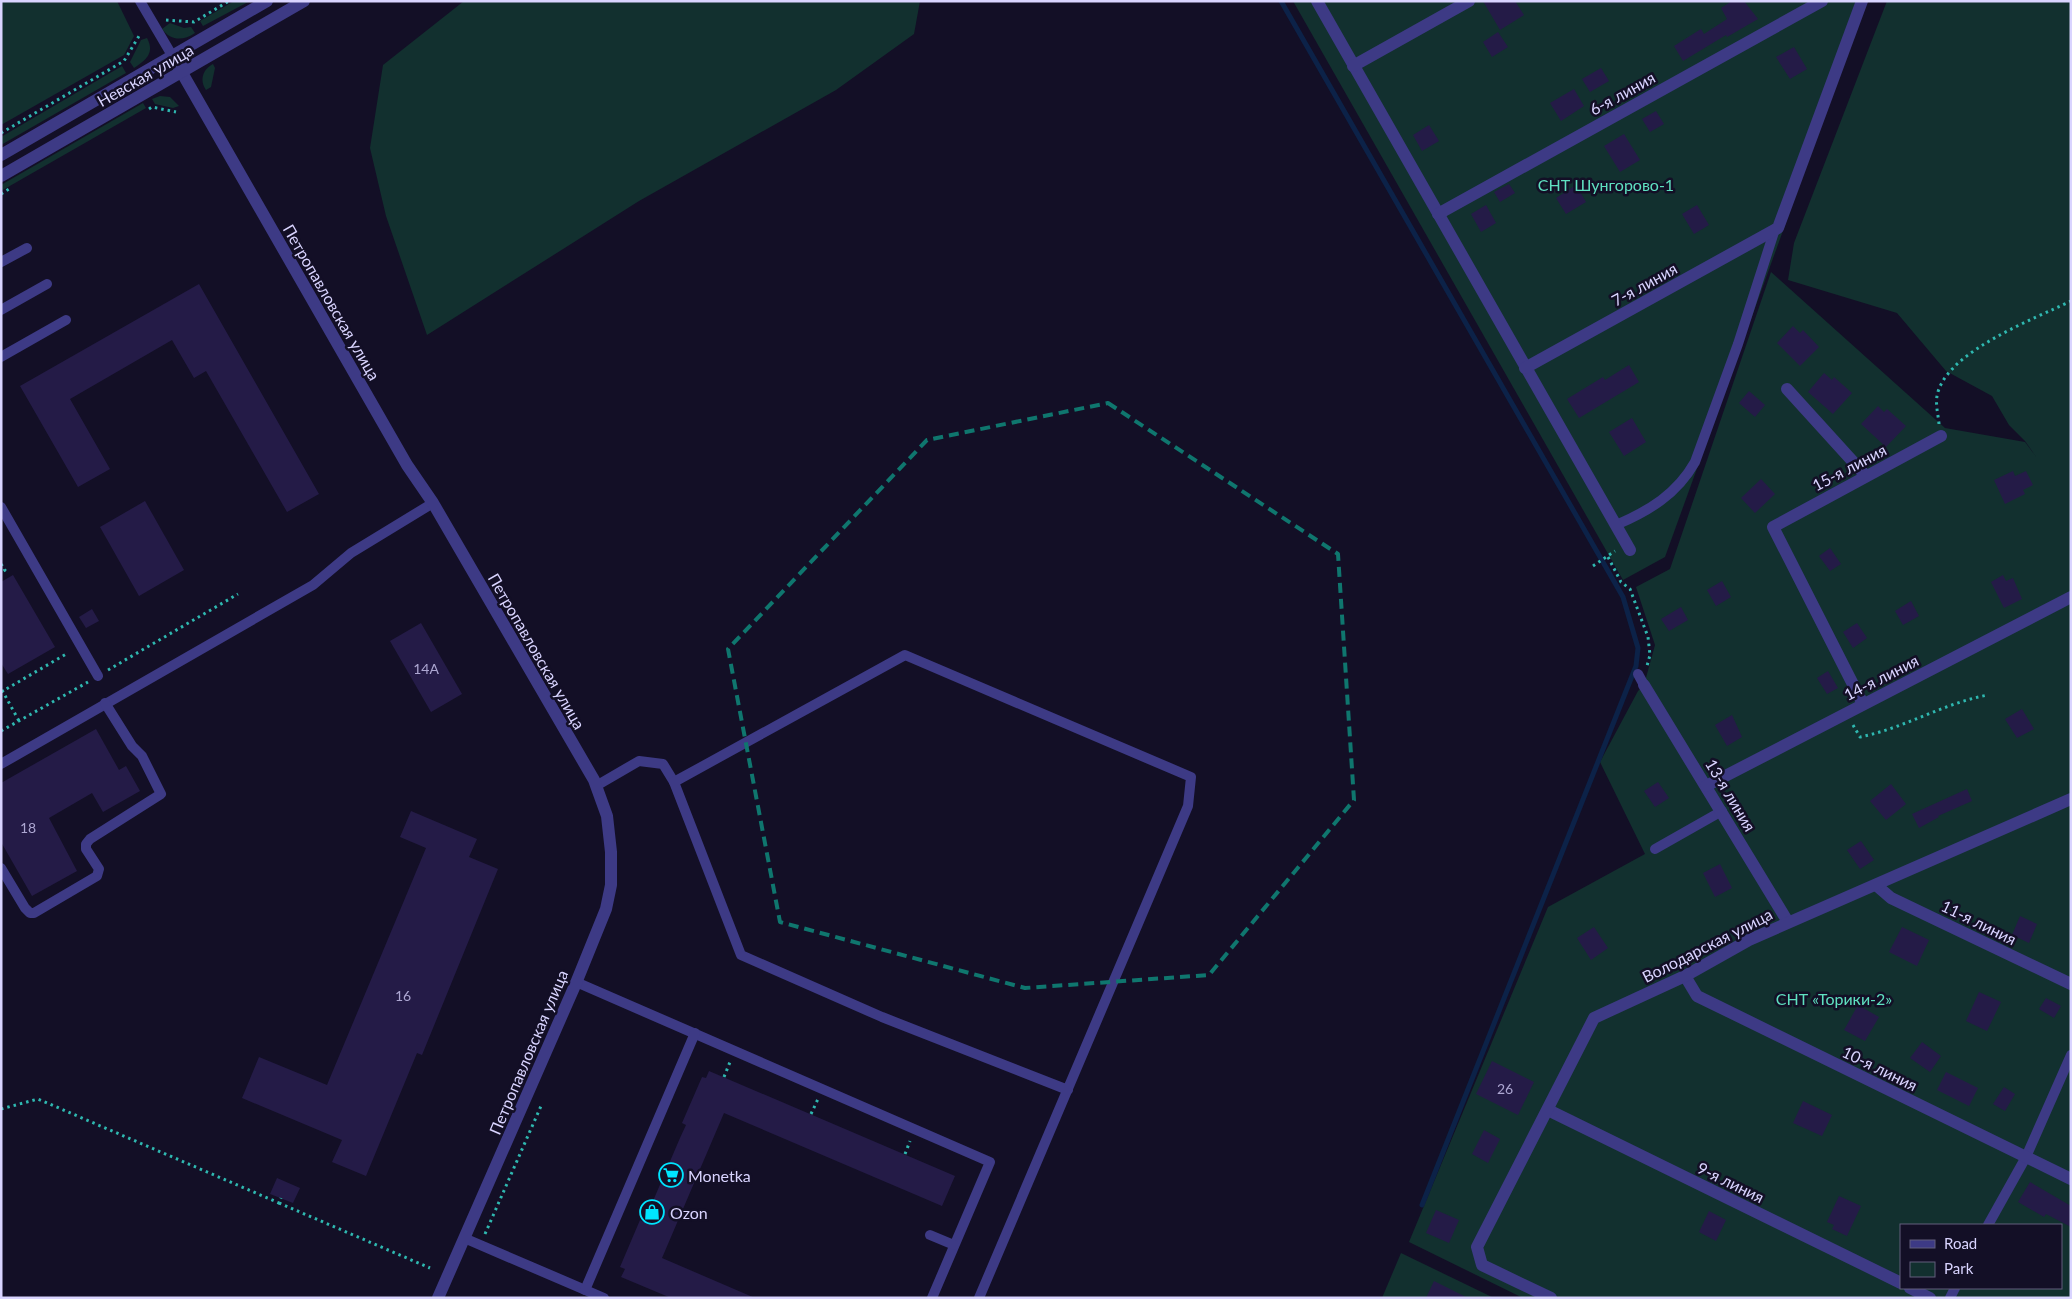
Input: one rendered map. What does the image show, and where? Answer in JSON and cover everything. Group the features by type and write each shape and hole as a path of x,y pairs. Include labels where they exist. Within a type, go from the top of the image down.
{"street":[{"name":"Невская улица","path":"1,155 267,1"},
{"name":"Невская улица","path":"1,176 304,1"},
{"path":"1317,1 1630,550"},
{"path":"1353,66 1469,1"},
{"name":"6-я линия","path":"1438,214 1822,1"},
{"path":"1776,229 1862,1"},
{"name":"Петропавловская улица","path":"173,57 407,466 433,503 596,786 607,816 611,852 611,885 606,908 576,982 438,1298"},
{"name":"7-я линия","path":"1525,368 1776,229"},
{"path":"1787,389 1866,476"},
{"name":"15-я линия","path":"1863,704 1773,527 1941,436"},
{"name":"14-я линия","path":"1706,786 2071,597"},
{"name":"13-я линия","path":"1642,680 1788,922"},
{"name":"Володарская улица","path":"1551,1298 1482,1265 1476,1247 1594,1018 1685,976 1749,940 1788,922 2070,800"},
{"name":"11-я линия","path":"1876,885 1891,898 2071,984"},
{"name":"10-я линия","path":"1685,976 1696,996 2071,1178"},
{"name":"9-я линия","path":"1548,1110 1900,1283"},
{"path":"1912,1289 1930,1298"}],"lane":[{"path":"140,1 173,57"},
{"path":"1616,525 1638,516 1686,479 1695,462 1738,344 1776,229"},
{"path":"1,262 27,248"},
{"path":"1,310 47,284"},
{"path":"1,357 66,320"},
{"path":"1,764 313,585 351,553 433,503"},
{"path":"1,507 98,676"},
{"path":"674,782 905,655 1191,777 1188,806 979,1298"},
{"path":"1,868 27,911 30,913 38,911 97,876 99,869 86,849 86,844 90,839 161,794 142,756 132,746 106,703"},
{"path":"596,786 639,761 663,764 674,782 741,955 882,1017 1068,1090"},
{"path":"1655,849 1722,811"},
{"path":"576,982 990,1162 932,1298"},
{"path":"586,1290 694,1033"},
{"path":"1989,1224 2026,1157 2071,1055"},
{"path":"930,1235 954,1245"},
{"path":"464,1238 604,1298"}],"path":[{"path":"166,20 194,22 229,1"},
{"path":"1,133 124,61 139,36"},
{"path":"144,112 152,107 176,112"},
{"path":"1,194 10,189"},
{"path":"1941,436 1936,404 1939,389 1963,358 1989,341 2071,301"},
{"path":"1593,566 1608,557 1621,582 1630,589 1648,637 1650,655 1642,680"},
{"path":"1,564 5,570 1,573"},
{"path":"1,731 238,594"},
{"path":"19,720 2,691 68,653"},
{"path":"1846,713 1860,737 1882,732 1967,699 1988,695"},
{"path":"724,1077 730,1062"},
{"path":"1,1109 38,1099 430,1268"},
{"path":"811,1114 818,1099"},
{"path":"484,1237 541,1106"},
{"path":"905,1154 912,1138"},
{"path":"279,1203 281,1198"}],"highlighted area":[{"path":"1108,403 1338,554 1354,800 1209,975 1025,988 780,922 728,649 927,440"}],"green space":[{"path":"1,1 117,1 134,36 124,55 1,125"},
{"path":"234,1 250,1 203,26 200,21"},
{"path":"464,1 920,1 914,34 836,90 639,201 427,335 386,216 370,148 383,65"},
{"name":"СНТ Шунгорово-1","path":"1293,1 1866,1 1665,557 1623,580"},
{"name":"СНТ «Торики-2»","path":"1887,1 2071,1 2071,1298 1523,1298 1409,1242 1548,907 1645,854 1600,762 1638,691 1644,685 1655,645 1636,587 1670,569 1771,272 1945,428 2025,442 2037,458 2025,441 2009,425 1992,396 1946,371 1897,313 1788,280 1794,243"},
{"path":"170,23 184,28 191,27 195,33 182,38 173,38 162,29"},
{"path":"147,38 150,52 134,68 130,62 141,40"},
{"path":"213,64 215,68 211,87 206,90 203,75"},
{"path":"122,66 126,73 1,145 1,137"},
{"path":"160,96 170,97 179,106 173,108 155,104 152,99"},
{"path":"143,103 146,108 1,191 1,185"},
{"path":"1401,1253 1494,1298 1382,1298"}],"building":[{"path":"1483,1 1515,1 1524,15 1500,30"},
{"path":"1732,1 1744,1 1758,19 1727,37 1726,35 1683,61 1674,46 1701,29 1704,34 1727,19 1721,8"},
{"path":"1498,32 1508,47 1492,57 1483,42"},
{"path":"1794,47 1807,69 1790,79 1776,57"},
{"path":"1601,68 1609,81 1590,92 1582,79"},
{"path":"1574,89 1584,106 1561,121 1550,103"},
{"path":"1656,111 1664,124 1650,132 1642,119"},
{"path":"1429,125 1439,141 1422,151 1413,135"},
{"path":"1624,134 1640,160 1620,172 1604,146"},
{"path":"1509,184 1515,193 1500,202 1494,192"},
{"path":"1576,185 1586,202 1566,214 1556,198"},
{"path":"1486,205 1496,223 1481,232 1471,214"},
{"path":"1697,205 1709,225 1694,234 1682,214"},
{"path":"199,284 319,494 287,512 206,371 194,378 172,340 70,399 110,469 78,487 20,386"},
{"path":"1793,326 1800,333 1803,330 1819,347 1800,366 1777,343"},
{"path":"1629,365 1639,382 1579,418 1567,399 1603,377 1605,380"},
{"path":"1824,373 1832,380 1834,377 1852,393 1833,414 1808,392"},
{"path":"1749,391 1765,405 1755,417 1739,403"},
{"path":"1878,406 1884,412 1887,409 1906,426 1886,447 1861,424"},
{"path":"1632,418 1646,442 1624,456 1609,432"},
{"path":"2013,471 2015,476 2026,471 2033,485 2023,490 2025,494 2005,504 1994,480"},
{"path":"1761,479 1775,494 1755,513 1741,498"},
{"path":"145,501 184,570 139,596 100,527"},
{"path":"1830,548 1841,564 1830,571 1819,556"},
{"path":"13,575 55,647 8,674 1,663 1,582"},
{"path":"2003,575 2006,581 2013,578 2022,599 2004,608 1991,582"},
{"path":"1722,581 1731,597 1716,606 1707,590"},
{"path":"1911,601 1919,616 1903,625 1895,611"},
{"path":"1681,607 1688,620 1669,631 1661,619"},
{"path":"92,609 99,621 86,628 79,617"},
{"path":"421,623 462,694 431,712 390,641"},
{"path":"1857,623 1867,638 1853,648 1843,632"},
{"path":"1828,671 1838,688 1827,694 1817,678"},
{"path":"2022,709 2034,729 2017,738 2005,719"},
{"path":"1732,715 1742,737 1727,746 1715,725"},
{"path":"96,729 119,770 126,766 140,791 103,812 92,793 49,818 77,871 32,896 1,842 1,783"},
{"path":"1658,782 1669,798 1655,807 1644,791"},
{"path":"1891,784 1906,804 1886,820 1870,801"},
{"path":"1967,789 1972,801 1938,816 1919,828 1912,814"},
{"path":"411,811 477,839 469,857 498,869 422,1055 417,1053 366,1176 332,1162 342,1140 242,1098 259,1057 327,1085 426,848 400,837"},
{"path":"1861,841 1874,860 1860,869 1847,850"},
{"path":"1720,864 1732,888 1715,897 1703,873"},
{"path":"2020,916 2037,924 2029,943 2012,935"},
{"path":"1594,927 1608,948 1591,960 1577,938"},
{"path":"1902,927 1929,940 1917,966 1889,952"},
{"path":"1979,992 2001,1002 1987,1031 1966,1021"},
{"path":"2046,998 2061,1006 2054,1018 2039,1009"},
{"path":"1858,1005 1879,1017 1865,1041 1844,1030"},
{"path":"1922,1042 1941,1056 1930,1072 1910,1058"},
{"path":"1492,1061 1534,1082 1518,1115 1476,1094"},
{"path":"709,1071 955,1176 942,1206 724,1113 662,1258 755,1298 671,1298 621,1277 625,1269 620,1267 640,1220 644,1222 686,1125 682,1123 702,1077 706,1078"},
{"path":"1946,1072 1978,1088 1969,1106 1937,1090"},
{"path":"2004,1087 2015,1094 2005,1111 1993,1104"},
{"path":"1803,1101 1832,1115 1822,1136 1793,1123"},
{"path":"1484,1130 1500,1139 1488,1163 1472,1154"},
{"path":"277,1178 300,1188 293,1203 270,1194"},
{"path":"2030,1182 2071,1206 2071,1227 2046,1214 2044,1217 2018,1202"},
{"path":"1839,1196 1861,1206 1847,1236 1832,1229 1834,1225 1827,1222"},
{"path":"1436,1210 1459,1220 1449,1243 1426,1233"},
{"path":"1709,1211 1726,1220 1716,1241 1699,1232"},
{"path":"1434,1281 1468,1298 1426,1298"}],"waterway":[{"path":"1281,1 1623,597 1638,648 1636,666 1422,1205"}],"place":[{"name":"Monetka","path":"671,1175"},
{"name":"Ozon","path":"652,1212"}]}
